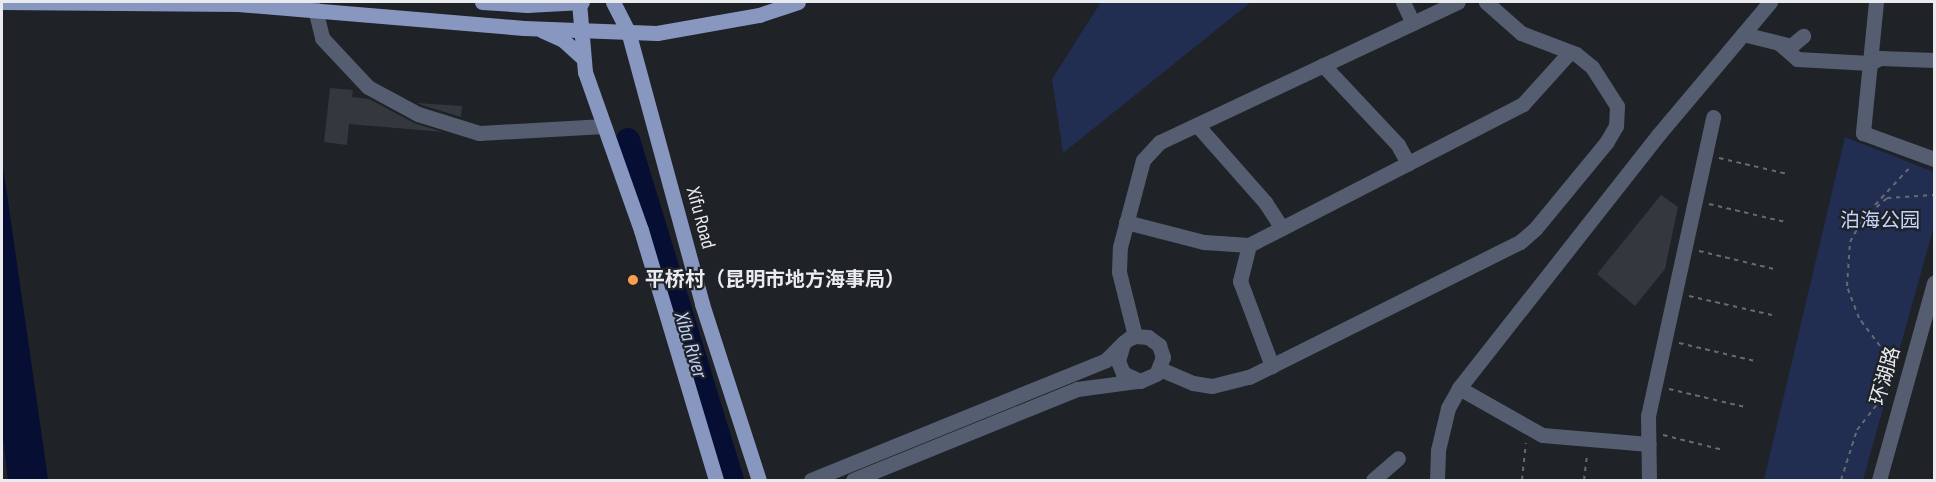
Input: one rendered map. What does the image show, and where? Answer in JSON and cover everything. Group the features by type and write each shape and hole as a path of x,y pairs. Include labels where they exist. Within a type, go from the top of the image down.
{"main road":[{"path":"2,2 185,3 315,9 538,28 628,32 702,27 798,2"},
{"path":"482,2 527,5 580,2 583,58 604,126 641,230 716,480"},
{"name":"Xifu Road","path":"613,2 628,32 702,304 759,480"},
{"path":"538,28 563,40 583,58"}],"street":[{"path":"1403,2 1413,23"},
{"path":"1140,381 1127,377 1119,368 1118,355 1129,340 1119,272 1126,222 1143,159 1160,142 1458,2"},
{"path":"1160,369 1193,383 1212,386 1232,384 1520,242 1535,229 1616,126 1617,106 1609,88 1592,67 1570,52 1521,33 1486,2"},
{"path":"1437,480 1438,450 1448,408 1459,388 1770,2"},
{"path":"1876,2 1863,133 1927,157"},
{"path":"315,9 322,38 368,87 418,114 479,133 604,126"},
{"path":"1743,34 1791,46 1803,36"},
{"path":"1780,44 1797,59 1870,63 1880,58 1935,60"},
{"path":"1126,222 1204,242 1249,245 1523,104 1570,52"},
{"path":"1323,65 1398,145 1408,163"},
{"path":"1649,480 1649,437 1654,385 1713,117"},
{"path":"1197,125 1265,202 1282,228"},
{"path":"1249,245 1240,281 1272,366"},
{"name":"环湖路","path":"1879,480 1935,284"},
{"path":"811,480 1106,360 1129,340 1148,337 1159,345 1163,357 1160,369 1152,378 1077,389 853,480"},
{"path":"1459,388 1542,435 1588,439 1649,437"},
{"path":"1372,480 1398,458"}],"path":[{"path":"1704,155 1786,174"},
{"path":"1841,480 1857,430 1877,404 1886,377 1886,361 1859,318 1846,272 1850,242 1874,206 1927,157"},
{"path":"1874,206 1887,198 1935,195"},
{"path":"1694,201 1786,222"},
{"path":"1684,248 1774,269"},
{"path":"1674,293 1772,315"},
{"path":"1664,340 1755,361"},
{"path":"1654,385 1745,407"},
{"path":"1522,480 1527,428"},
{"path":"1649,437 1723,450"},
{"path":"1584,480 1588,439"}],"green space":[{"path":"1101,2 1251,2 1063,153 1052,79"},
{"name":"泊海公园","path":"1845,137 1934,172 1934,226 1863,480 1764,480"}],"shaded area":[{"path":"2,160 48,480 8,480 2,430"}],"building":[{"path":"330,88 353,90 352,97 369,99 414,123 443,132 349,124 347,145 324,142"},
{"path":"417,103 462,106 461,117 422,105"},
{"path":"1661,195 1678,207 1665,269 1635,306 1597,274"}],"waterway":[{"name":"Xiba River","path":"628,140 732,480"}],"place":[{"name":"平桥村（昆明市地方海事局）","path":"633,280"}]}
